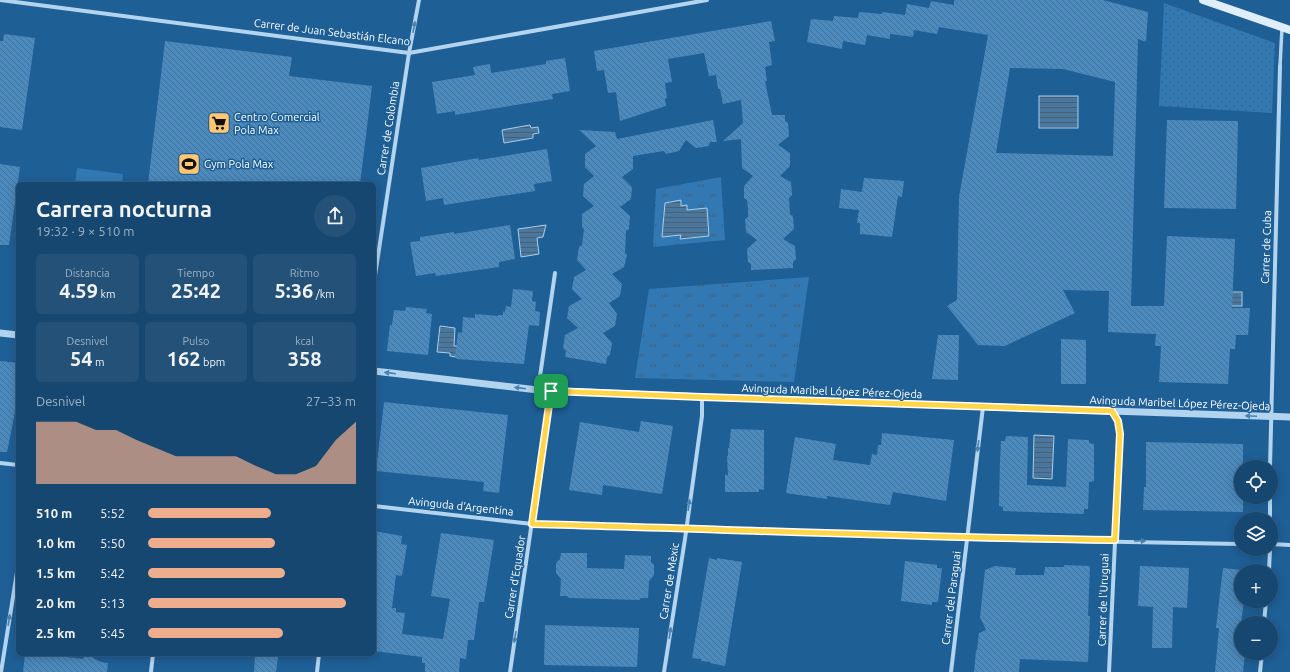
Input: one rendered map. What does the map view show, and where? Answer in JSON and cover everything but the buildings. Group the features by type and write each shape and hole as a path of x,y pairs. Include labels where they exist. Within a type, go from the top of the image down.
{"main road":[{"path":"1203,0 1286,29"}],"street":[{"name":"Carrer de Juan Sebastián Elcano","path":"0,0 409,53 707,0"},
{"name":"Carrer de Colòmbia","path":"376,269 418,0"},
{"name":"Carrer de Cuba","path":"1270,460 1280,66 1286,29"},
{"path":"538,390 555,273"},
{"path":"0,333 16,335"},
{"name":"Avinguda Maribel López Pérez-Ojeda","path":"376,371 551,391 1290,417"},
{"name":"Carrer d'Equador","path":"510,672 551,391"},
{"name":"Carrer de Mèxic","path":"664,672 702,416 702,397"},
{"name":"Carrer del Paraguai","path":"951,672 983,407"},
{"name":"Carrer de l'Uruguai","path":"1109,672 1120,434 1118,421 1112,411"},
{"path":"0,463 16,465"},
{"name":"Avinguda d'Argentina","path":"376,506 532,524 686,528 967,539 1115,540 1234,544"},
{"path":"1278,544 1290,545"},
{"path":"1,672 16,578"},
{"path":"151,672 153,656"},
{"path":"317,672 319,656"},
{"path":"1260,672 1261,660"}],"green space":[{"path":"1164,3 1275,43 1272,113 1159,106"},
{"path":"77,168 123,174 122,182 75,182"},
{"path":"721,177 725,240 653,247 656,189"},
{"path":"809,277 794,382 635,378 649,289"}],"shaded area":[{"path":"1039,96 1078,96 1078,128 1039,128"},
{"path":"530,125 531,128 538,127 539,133 533,134 533,138 504,143 502,130"},
{"path":"681,200 681,206 687,205 687,210 707,208 709,236 680,239 681,235 662,237 665,203"},
{"path":"546,225 543,237 537,238 539,254 521,257 518,229"},
{"path":"1204,292 1242,292 1242,306 1204,306"},
{"path":"440,326 455,328 454,346 457,346 456,357 450,356 450,353 437,352"},
{"path":"1034,435 1054,436 1052,479 1033,478"}],"place":[{"name":"Centro Comercial Pola Max","path":"219,123"},
{"name":"Gym Pola Max","path":"189,164"}],"route":[{"path":"551,391 1112,411 1118,421 1120,434 1115,540 967,539 686,528 532,524 551,391"}]}
